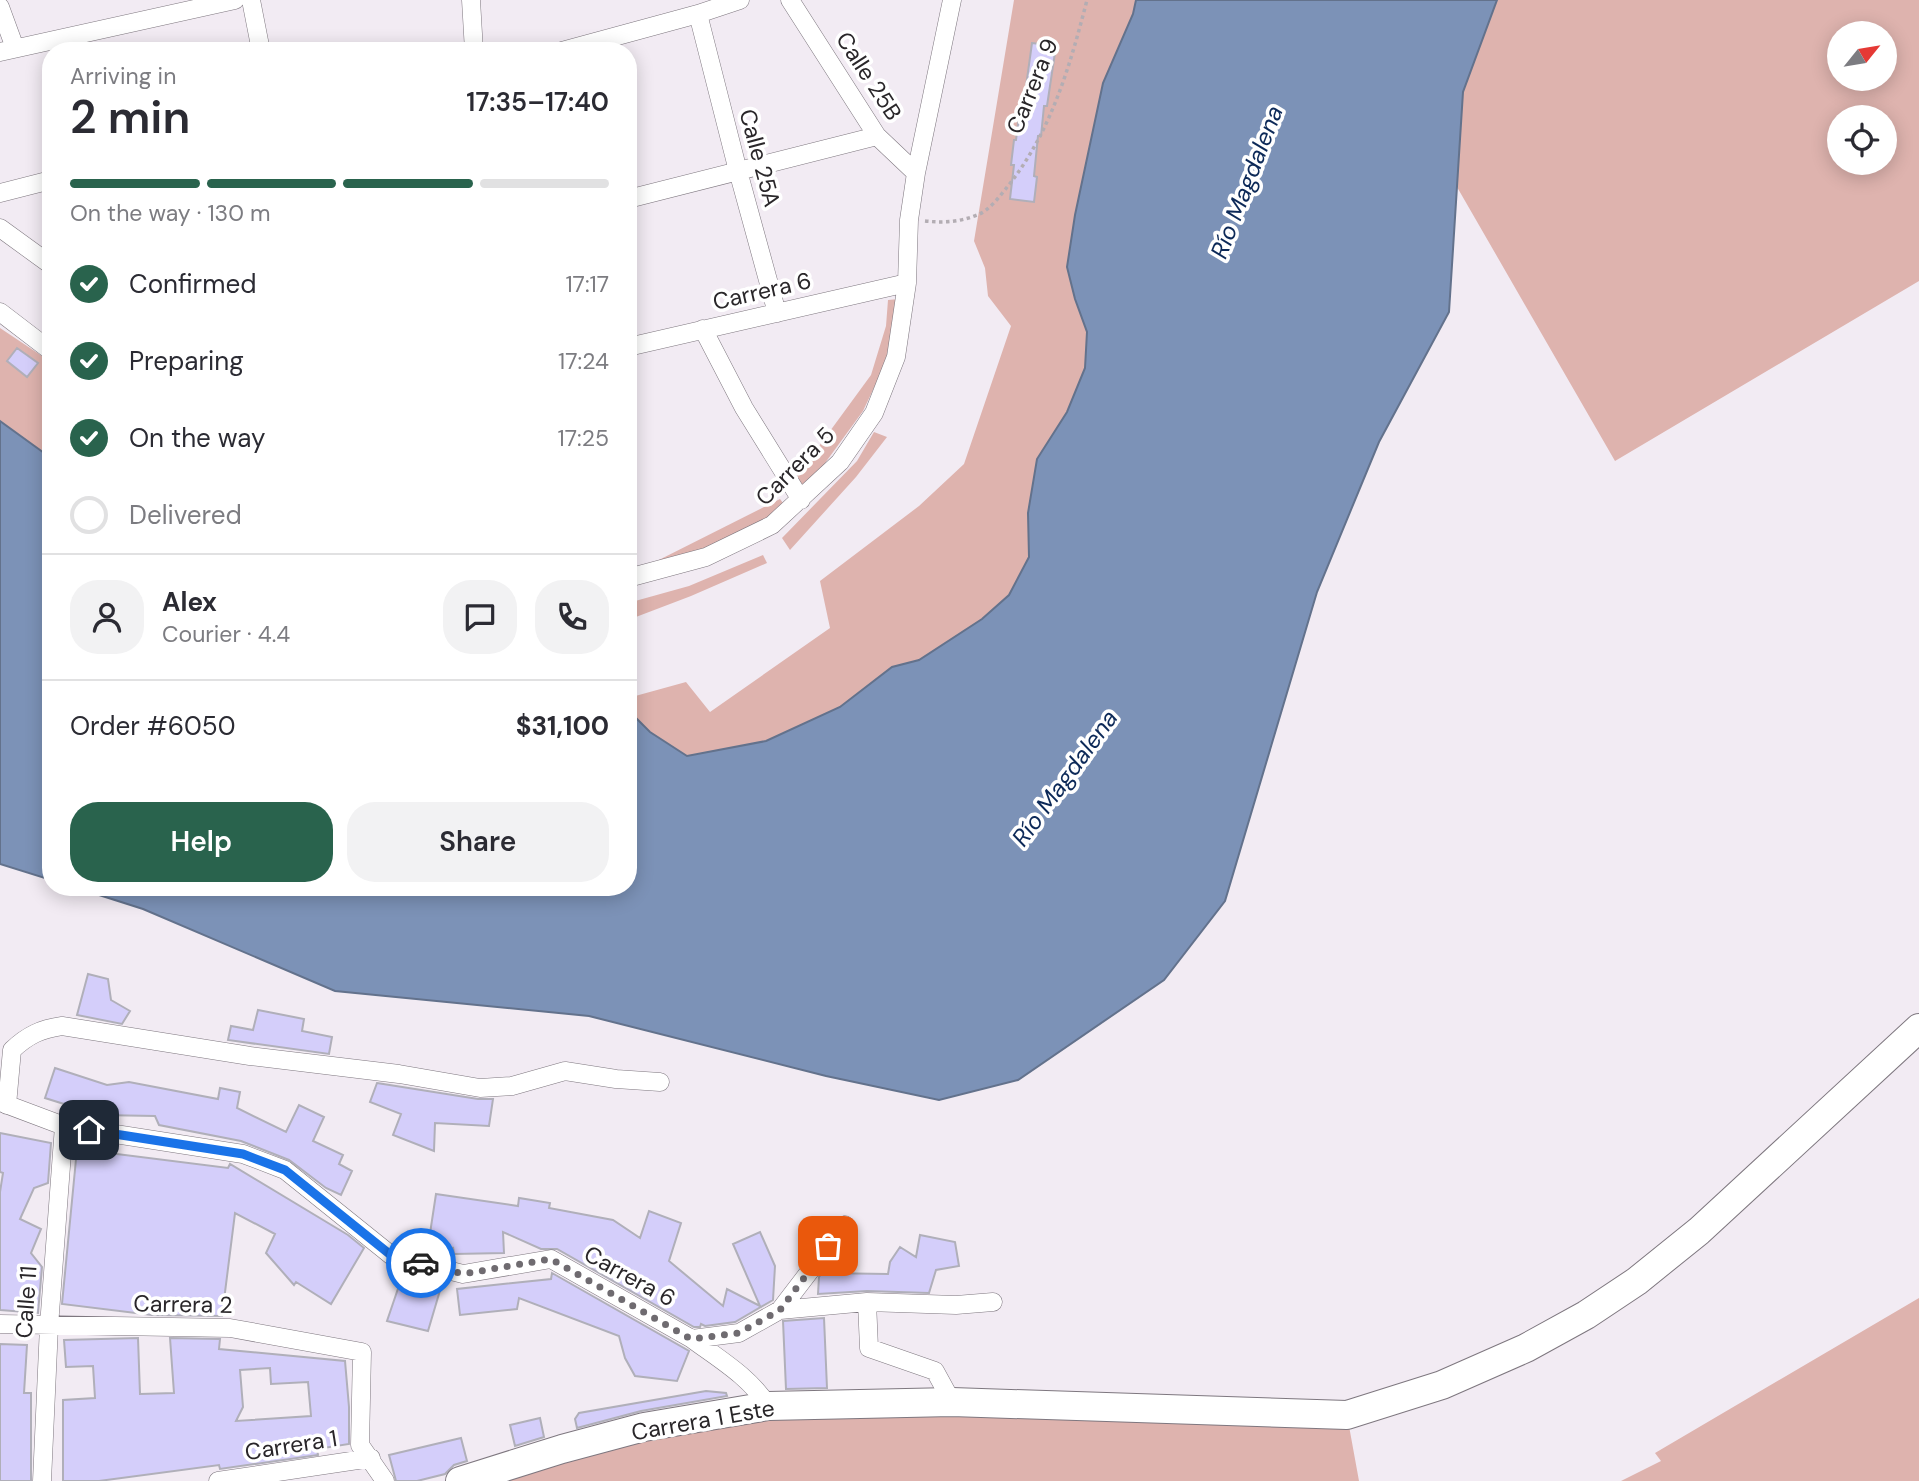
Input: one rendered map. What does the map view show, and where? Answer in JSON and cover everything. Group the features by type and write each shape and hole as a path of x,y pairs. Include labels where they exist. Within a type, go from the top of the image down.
{"main road":[{"name":"Carrera 1 Este","path":"460,1481 644,1427 768,1406 952,1402 1347,1415 1442,1385 1526,1348 1586,1315 1637,1281 1699,1231 1919,1028"}],"street":[{"path":"0,7 7,50 188,5 235,0"},
{"path":"251,0 259,42"},
{"path":"471,0 473,42"},
{"path":"596,42 698,15 740,0"},
{"name":"Calle 25B","path":"790,0 877,136 916,173"},
{"name":"Carrera 5","path":"637,576 706,557 772,525 840,463 874,414 896,357 916,173 952,0"},
{"name":"Calle 25A","path":"698,15 777,313"},
{"path":"637,197 877,136"},
{"path":"0,193 42,182"},
{"path":"0,228 42,258"},
{"name":"Carrera 6","path":"637,345 906,283"},
{"path":"0,312 42,342"},
{"path":"703,330 744,408 801,500"},
{"path":"4,1104 12,1050 26,1037 43,1029 62,1026 480,1088 512,1086 565,1071 660,1082"},
{"name":"Carrera 6","path":"4,1104 64,1126 243,1154 285,1170 392,1256 463,1274 551,1259 691,1339 740,1374 760,1393 768,1406"},
{"name":"Calle 11","path":"42,1481 49,1326 64,1126"},
{"path":"691,1339 739,1333 780,1310 845,1224"},
{"path":"867,1302 869,1348 935,1371 952,1402"},
{"path":"780,1310 867,1302 957,1305 993,1303"},
{"name":"Carrera 2","path":"0,1324 230,1328 362,1352 360,1445 371,1458"},
{"path":"371,1458 385,1481"},
{"name":"Carrera 1","path":"218,1481 371,1458"}],"path":[{"name":"Carrera 9","path":"909,219 948,223 980,215 999,197 1042,136 1077,40 1087,0"}],"shaded area":[{"path":"1014,0 1136,0 1133,14 1103,83 1075,215 1067,267 1087,332 1085,368 1067,412 1037,459 1028,513 1029,557 1009,596 982,619 919,660 892,667 840,707 766,741 687,756 650,732 637,719 637,696 686,682 710,712 830,628 820,581 919,506 964,464 1011,326 988,296 985,268 974,241"},
{"path":"1497,0 1919,0 1919,281 1615,461 1457,187 1463,92"},
{"path":"899,299 889,356 863,411 801,496 792,483 871,375 886,326 888,300"},
{"path":"0,328 42,356 42,451 0,421"},
{"path":"874,432 887,437 856,477 790,550 782,538 857,461"},
{"path":"780,499 789,511 733,545 637,583 637,571"},
{"path":"763,555 767,563 637,617 637,600 689,586"},
{"path":"1919,1298 1919,1481 1621,1481 1661,1461 1655,1453"},
{"path":"952,1402 1347,1415 1359,1481 460,1481 644,1427"}],"water":[{"name":"Río Magdalena","path":"1136,0 1497,0 1463,92 1449,312 1379,442 1317,592 1225,901 1164,980 1018,1080 939,1100 826,1076 589,1016 335,991 143,909 102,896 637,896 637,719 650,732 687,756 766,741 840,707 892,667 919,660 982,619 1009,595 1029,557 1028,513 1037,459 1067,412 1085,368 1087,332 1067,267 1075,215 1103,83 1133,14"},
{"path":"0,421 42,451 42,877 0,864"}],"building":[{"path":"1032,43 1056,46 1041,136 1038,136 1034,202 1010,199 1014,140 1020,108 1023,108"},
{"path":"17,348 38,363 27,377 7,361"},
{"path":"88,974 108,979 111,1000 130,1011 122,1024 77,1015"},
{"path":"258,1010 304,1019 302,1031 332,1037 329,1054 228,1040 231,1026 253,1030"},
{"path":"55,1068 107,1085 129,1082 218,1099 220,1088 240,1092 237,1108 286,1132 299,1105 324,1117 313,1141 343,1155 339,1164 352,1171 341,1195 326,1188 289,1160 241,1141 159,1125 155,1116 99,1115 45,1098"},
{"path":"377,1083 493,1099 489,1126 435,1123 434,1151 393,1135 401,1114 370,1102"},
{"path":"0,1133 51,1143 48,1183 34,1188 20,1219 41,1229 31,1253 42,1267 38,1313 0,1310 0,1192 3,1173 0,1172"},
{"path":"77,1149 228,1168 230,1164 348,1235 364,1248 331,1304 296,1282 294,1285 266,1253 275,1234 235,1213 222,1316 152,1315 62,1304"},
{"path":"436,1194 518,1206 519,1198 550,1203 549,1208 613,1220 640,1238 649,1211 681,1223 669,1261 723,1306 727,1289 760,1306 733,1244 760,1232 775,1266 773,1300 735,1322 705,1326 701,1324 700,1327 694,1327 557,1249 541,1249 503,1232 504,1253 454,1254 453,1247 451,1254 427,1253"},
{"path":"920,1235 955,1242 959,1266 936,1270 929,1293 867,1291 818,1294 819,1277 822,1273 888,1274 890,1262 900,1247 916,1257"},
{"path":"404,1271 441,1287 428,1331 387,1321"},
{"path":"552,1273 689,1351 677,1381 635,1376 625,1358 619,1336 519,1298 517,1309 460,1315 457,1289 551,1279"},
{"path":"824,1318 827,1388 786,1389 783,1321"},
{"path":"138,1338 140,1394 174,1393 170,1338 220,1339 219,1349 345,1361 349,1444 317,1449 318,1455 220,1469 219,1465 99,1481 63,1481 63,1400 95,1398 93,1366 66,1367 64,1340","holes":["270,1368 271,1384 308,1382 311,1416 236,1421 243,1407 240,1370"]},
{"path":"0,1344 27,1345 24,1393 31,1393 31,1481 0,1481"},
{"path":"706,1391 726,1393 727,1396 641,1411 577,1428 575,1419 579,1413"},
{"path":"540,1418 544,1437 515,1446 510,1425"},
{"path":"461,1438 467,1461 454,1465 445,1474 417,1481 396,1481 389,1455"}],"way so far":[{"path":"421,1263 463,1274 551,1259 691,1339 739,1333 780,1310 828,1246"}],"route":[{"path":"89,1130 243,1154 285,1170 392,1256 421,1263"}]}
